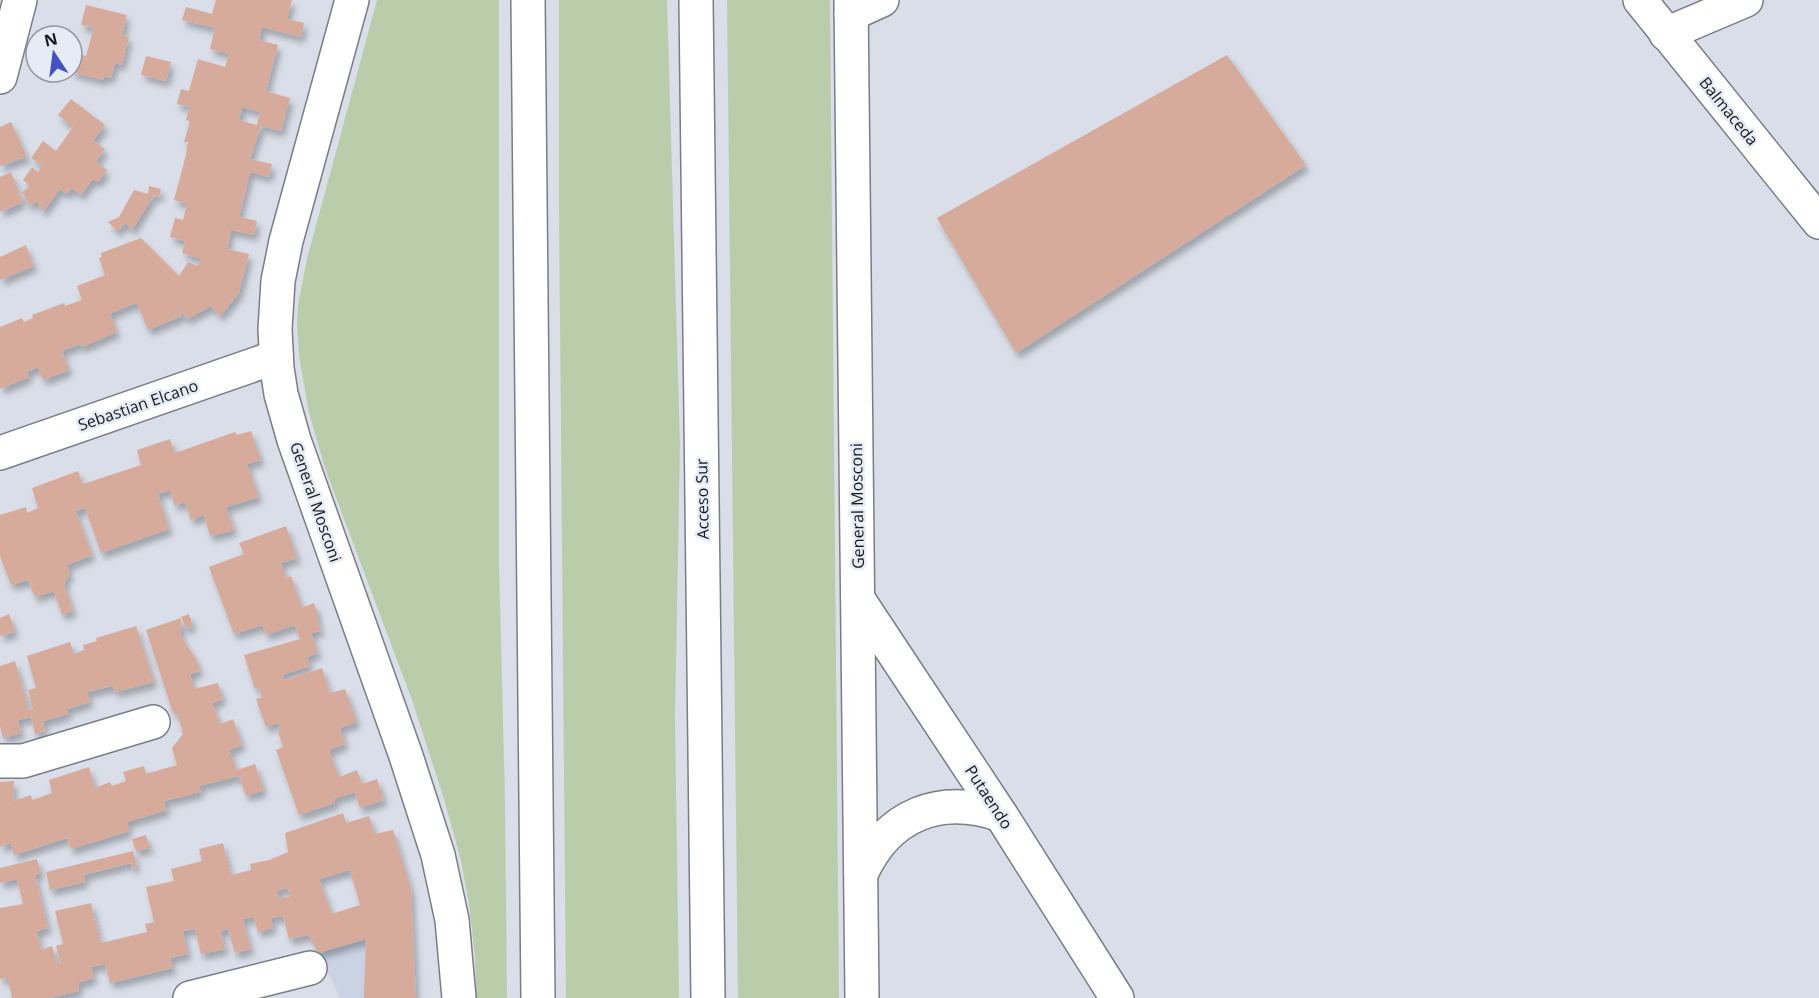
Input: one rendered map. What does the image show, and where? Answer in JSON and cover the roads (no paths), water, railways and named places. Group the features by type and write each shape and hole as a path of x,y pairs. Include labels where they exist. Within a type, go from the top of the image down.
{"main road":[{"path":"0,77 20,0"},
{"name":"General Mosconi","path":"352,0 284,251 276,301 276,357 281,394 294,440 406,756 438,855 452,920 459,998"},
{"path":"528,0 538,998"},
{"name":"Acceso Sur","path":"696,0 708,998"},
{"path":"851,7 882,0"},
{"name":"Balmaceda","path":"1640,0 1819,222"},
{"path":"1666,34 1746,0"},
{"name":"General Mosconi","path":"851,7 862,998"},
{"name":"Sebastian Elcano","path":"0,453 276,357"},
{"name":"Putaendo","path":"858,599 1001,815 1117,998"},
{"path":"0,761 23,761 153,722"},
{"path":"861,874 869,857 880,842 909,818 946,806 983,808 1001,815"},
{"path":"190,998 310,968"}]}
